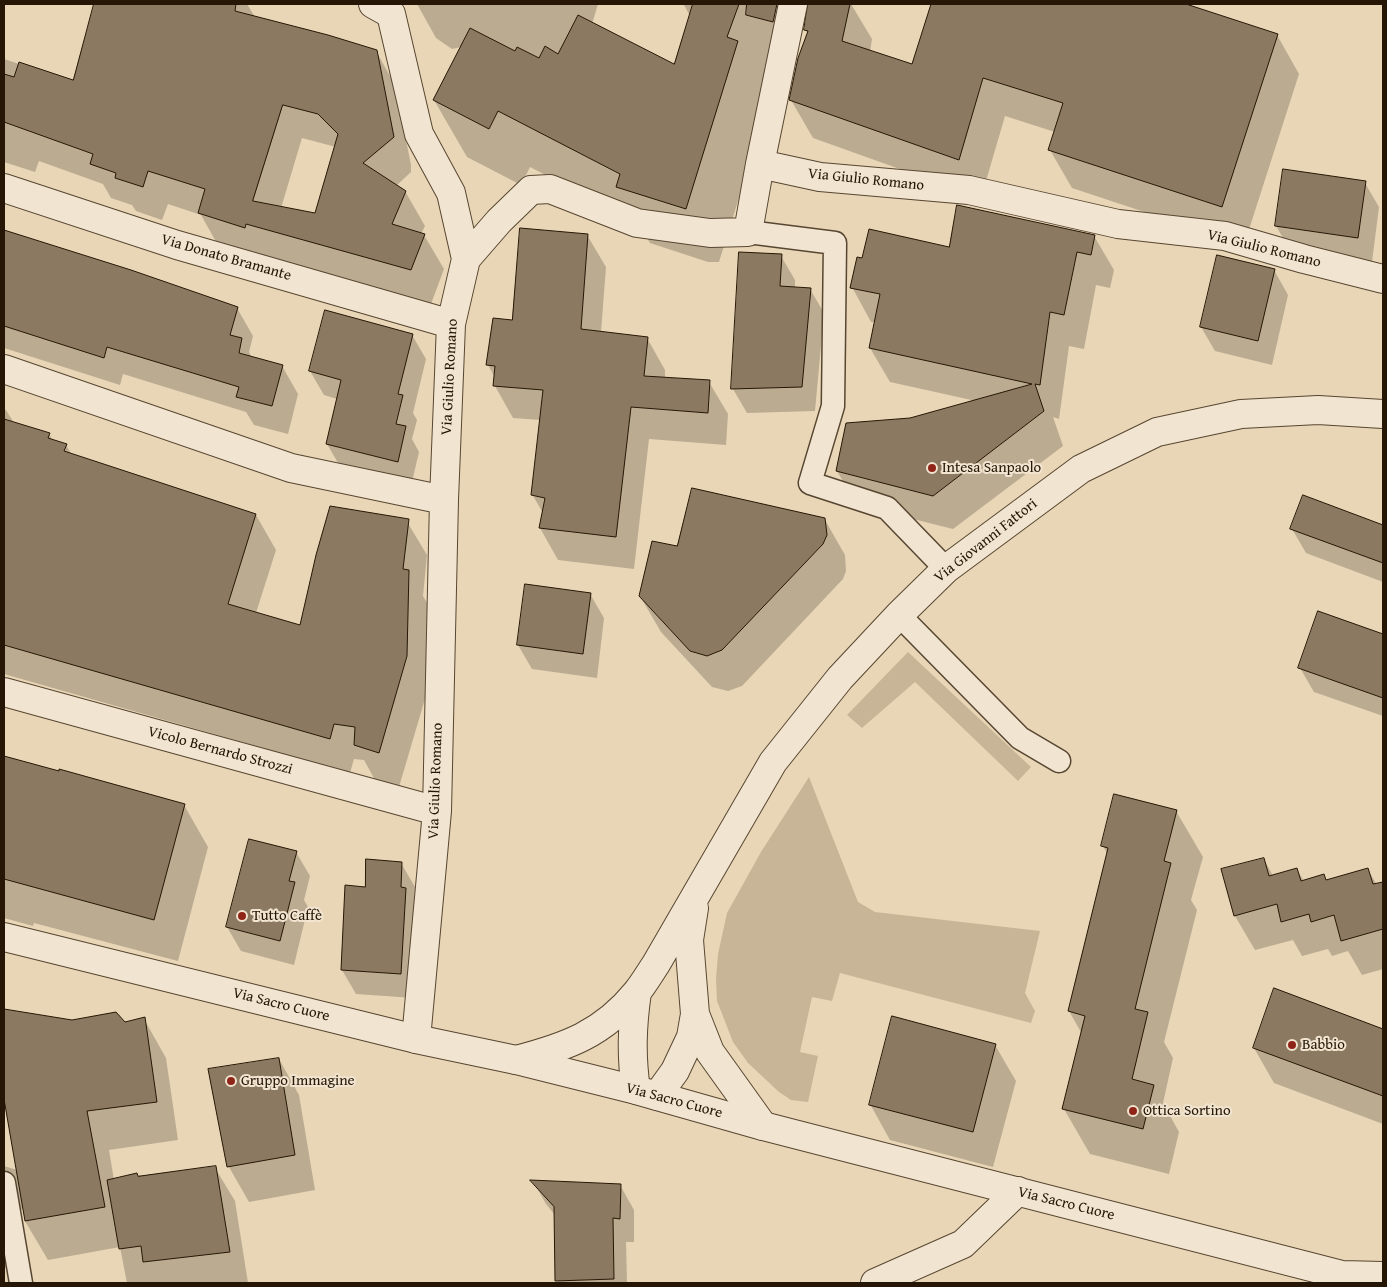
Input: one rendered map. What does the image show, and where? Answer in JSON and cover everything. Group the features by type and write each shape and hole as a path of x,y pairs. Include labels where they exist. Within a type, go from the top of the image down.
{"street":[{"path":"373,4 391,14 419,134 451,192 466,259"},
{"path":"748,232 792,4"},
{"name":"Via Giulio Romano","path":"760,164 820,177 969,190 1118,224 1225,236 1304,260 1383,279"},
{"name":"Via Donato Bramante","path":"4,188 177,245 450,324"},
{"name":"Via Giulio Romano","path":"416,1038 437,811 450,324 466,259 499,221 531,190 550,189 637,223 710,233 748,232"},
{"path":"4,369 291,468 444,500"},
{"name":"Via Giovanni Fattori","path":"516,1060 555,1050 580,1039 608,1022 637,992 656,964 773,762 840,678 899,615 946,569 1081,469 1158,432 1241,414 1318,410 1383,414"},
{"name":"Vicolo Bernardo Strozzi","path":"4,692 437,811"},
{"path":"637,992 632,1060 646,1093 675,1071 691,1037 695,1014 689,940 696,895"},
{"name":"Via Sacro Cuore","path":"4,937 646,1093 763,1126 1018,1191 1344,1279 1382,1273"},
{"path":"695,1014 710,1052 763,1126"},
{"path":"875,1283 963,1244 1018,1191"}],"lane":[{"path":"748,232 835,243 833,406 810,483 887,508 946,569"},
{"path":"899,615 1020,738 1059,761"},
{"path":"4,1183 21,1283"}],"shaded area":[{"path":"908,652 1031,767 1018,781 915,682 862,728 847,715"},
{"path":"809,777 858,902 875,912 1040,931 1025,993 1035,1011 1031,1023 840,973 832,1001 812,997 800,1052 818,1056 808,1102 791,1100 779,1092 748,1063 733,1042 717,1001 718,954 727,913 761,852"}],"building":[{"path":"94,4 236,4 235,11 377,50 394,137 363,163 406,191 392,224 425,234 411,270 246,224 245,228 198,213 205,189 148,171 143,187 115,178 116,173 90,164 93,154 4,122 4,74 14,77 19,62 73,80","holes":["283,105 318,114 338,134 315,213 253,201"]},
{"path":"693,4 739,4 727,37 738,41 686,209 616,187 620,174 498,111 489,129 433,100 470,28 515,51 517,47 539,58 545,46 558,54 578,15 674,64"},
{"path":"747,4 777,4 773,22 746,15"},
{"path":"808,4 850,4 842,41 912,64 931,4 1186,4 1278,34 1222,207 1048,150 1063,103 983,78 959,160 789,100 798,58 808,31 804,30"},
{"path":"1283,169 1366,181 1358,238 1275,226"},
{"path":"957,205 1095,235 1091,255 1077,252 1064,315 1050,312 1040,385 1035,384 1044,411 933,496 836,471 846,423 910,418 1032,384 869,348 880,294 850,288 857,257 862,258 869,229 949,247"},
{"path":"520,228 588,234 581,329 648,337 644,376 710,380 708,413 631,407 616,537 539,528 545,498 531,495 543,390 493,386 495,366 486,365 493,318 512,320"},
{"path":"4,230 131,270 238,307 230,335 242,338 239,353 283,365 272,406 236,397 239,387 107,347 104,358 4,326"},
{"path":"739,252 782,254 780,286 811,288 802,387 731,389"},
{"path":"1217,255 1275,269 1258,341 1200,327"},
{"path":"325,310 413,334 398,394 403,395 396,424 406,426 398,462 326,444 341,380 309,371"},
{"path":"4,419 50,433 48,438 67,444 64,451 256,514 228,604 300,625 316,555 330,506 409,519 403,569 409,570 407,656 379,753 354,745 355,727 334,724 330,739 4,645"},
{"path":"692,488 825,518 827,535 823,544 722,650 707,656 690,651 639,596 652,541 677,546"},
{"path":"1303,495 1383,525 1383,563 1290,529"},
{"path":"525,584 591,593 583,654 517,645"},
{"path":"1318,611 1383,634 1383,698 1298,668"},
{"path":"4,756 59,771 59,769 185,804 154,920 4,879"},
{"path":"1114,794 1177,810 1164,861 1171,863 1135,1009 1148,1012 1132,1079 1154,1085 1143,1129 1062,1109 1085,1016 1068,1011 1108,848 1101,846"},
{"path":"249,839 297,851 289,881 295,882 280,941 226,927"},
{"path":"1264,858 1269,876 1297,868 1301,881 1324,874 1326,880 1368,868 1373,884 1383,882 1383,929 1341,941 1334,915 1311,922 1309,914 1281,922 1277,904 1234,916 1221,869"},
{"path":"366,859 402,862 401,887 406,888 401,974 341,970 345,885 365,887"},
{"path":"1274,988 1383,1029 1383,1096 1253,1048"},
{"path":"4,1009 72,1020 116,1012 125,1022 145,1017 157,1102 87,1111 105,1207 25,1221 4,1099"},
{"path":"892,1016 996,1044 973,1132 869,1105"},
{"path":"279,1058 295,1155 227,1167 208,1069"},
{"path":"216,1166 230,1252 143,1262 141,1246 119,1249 107,1180 137,1173 138,1176"},
{"path":"530,1180 621,1184 620,1219 613,1218 614,1279 555,1281 554,1207"}],"place":[{"name":"Intesa Sanpaolo","path":"932,468"},
{"name":"Tutto Caffè","path":"242,916"},
{"name":"Babbio","path":"1292,1045"},
{"name":"Gruppo Immagine","path":"231,1081"},
{"name":"Ottica Sortino","path":"1133,1111"}]}
